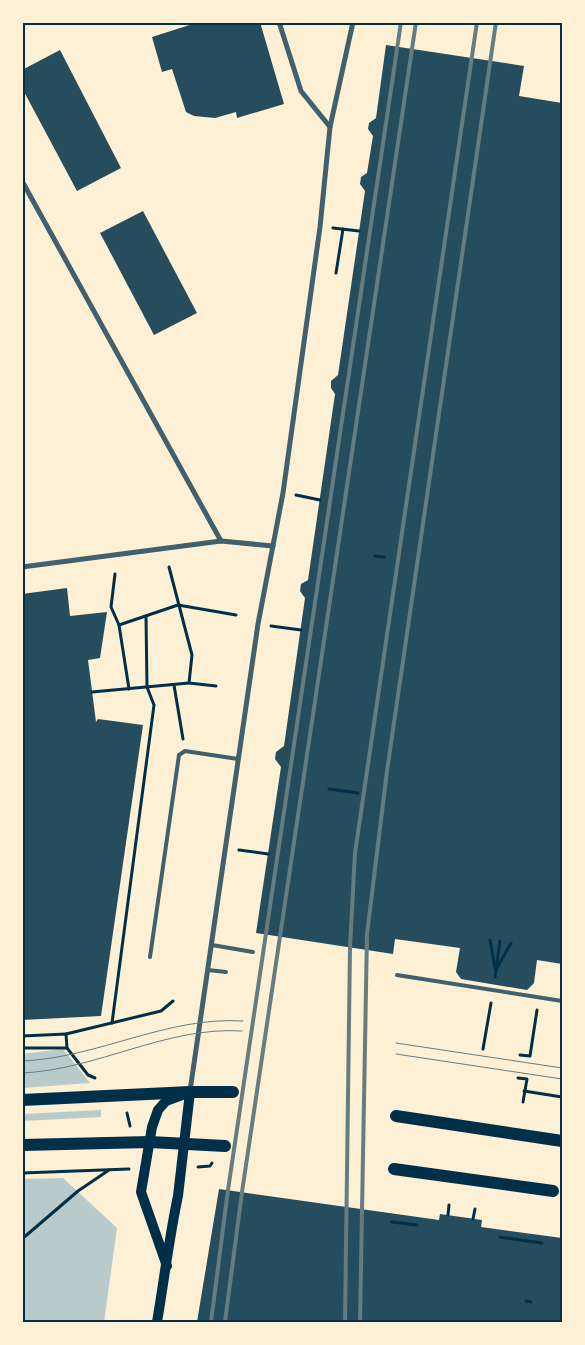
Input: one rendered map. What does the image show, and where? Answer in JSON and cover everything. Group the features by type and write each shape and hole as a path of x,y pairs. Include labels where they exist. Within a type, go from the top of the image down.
{"main road":[{"path":"22,1100 190,1092 233,1092"},
{"path":"167,1266 141,1192 158,1110 166,1102 190,1092"},
{"path":"157,1322 185,1143 190,1092"},
{"path":"396,1116 562,1141"},
{"path":"22,1145 150,1142 225,1146"},
{"path":"394,1169 553,1192"}],"street":[{"path":"279,22 301,91 330,127"},
{"path":"190,1092 258,624 283,493 320,227 330,127 353,22"},
{"path":"22,181 221,541"},
{"path":"22,567 221,541 273,546"}],"lane":[{"path":"150,957 179,755 185,752 238,760"},
{"path":"212,946 253,952"},
{"path":"208,970 226,972"},
{"path":"397,975 562,1001"}],"path":[{"path":"320,227 359,231"},
{"path":"336,273 342,229"},
{"path":"283,493 320,500"},
{"path":"376,556 384,557"},
{"path":"169,567 192,655 189,683"},
{"path":"115,574 111,607 119,625 129,688"},
{"path":"119,625 178,605 236,615"},
{"path":"112,1023 154,704 147,687 146,616"},
{"path":"92,692 189,683 216,686"},
{"path":"174,685 185,752"},
{"path":"329,789 358,793"},
{"path":"246,851 268,854"},
{"path":"490,940 496,971"},
{"path":"483,1049 500,941"},
{"path":"496,971 511,943"},
{"path":"520,1055 530,1056 539,997"},
{"path":"22,1036 66,1034 161,1011 172,1001"},
{"path":"66,1034 67,1048 88,1075 94,1078 106,1077 107,1096"},
{"path":"22,1048 67,1048"},
{"path":"518,1078 526,1079 522,1102"},
{"path":"524,1091 562,1097"},
{"path":"124,1095 132,1143"},
{"path":"22,1173 110,1169 78,1191 22,1239"},
{"path":"448,1215 449,1205"},
{"path":"473,1219 475,1208"},
{"path":"392,1222 418,1226"},
{"path":"500,1237 542,1243"},
{"path":"526,1301 531,1302"}],"shaded area":[{"path":"63,1049 90,1083 23,1088 22,1054"},
{"path":"101,1110 101,1117 23,1121 23,1114"},
{"path":"63,1178 117,1228 104,1322 23,1322 22,1179"}],"building":[{"path":"199,22 260,22 284,104 237,118 236,112 215,118 194,116 186,112 172,69 162,72 152,37"},
{"path":"386,45 524,66 519,96 562,103 562,964 537,960 534,983 527,990 461,979 456,972 460,948 395,939 393,954 256,933 281,767 275,759 276,752 284,746 305,598 300,591 301,584 308,580 335,394 331,388 331,381 338,375 365,191 360,184 361,177 367,173 373,136 368,129 369,123 376,118"},
{"path":"60,50 121,168 77,191 22,88 22,70"},
{"path":"143,211 197,313 154,335 100,233"},
{"path":"67,588 70,616 107,612 100,658 88,660 96,722 98,719 143,725 101,1016 22,1020 22,594"},
{"path":"219,1189 439,1220 440,1214 482,1220 481,1227 562,1238 562,1322 197,1322"}],"tram line":[{"path":"22,1061 78,1053 187,1025 215,1021 243,1021"},
{"path":"22,1073 50,1070 77,1064 186,1035 214,1031 242,1031"},
{"path":"396,1043 562,1068"},
{"path":"396,1054 562,1079"}],"railway":[{"path":"211,1322 228,1190 401,22"},
{"path":"225,1322 242,1192 416,22"},
{"path":"345,1322 350,947 355,853 477,22"},
{"path":"360,1322 367,934 387,771 496,22"}]}
